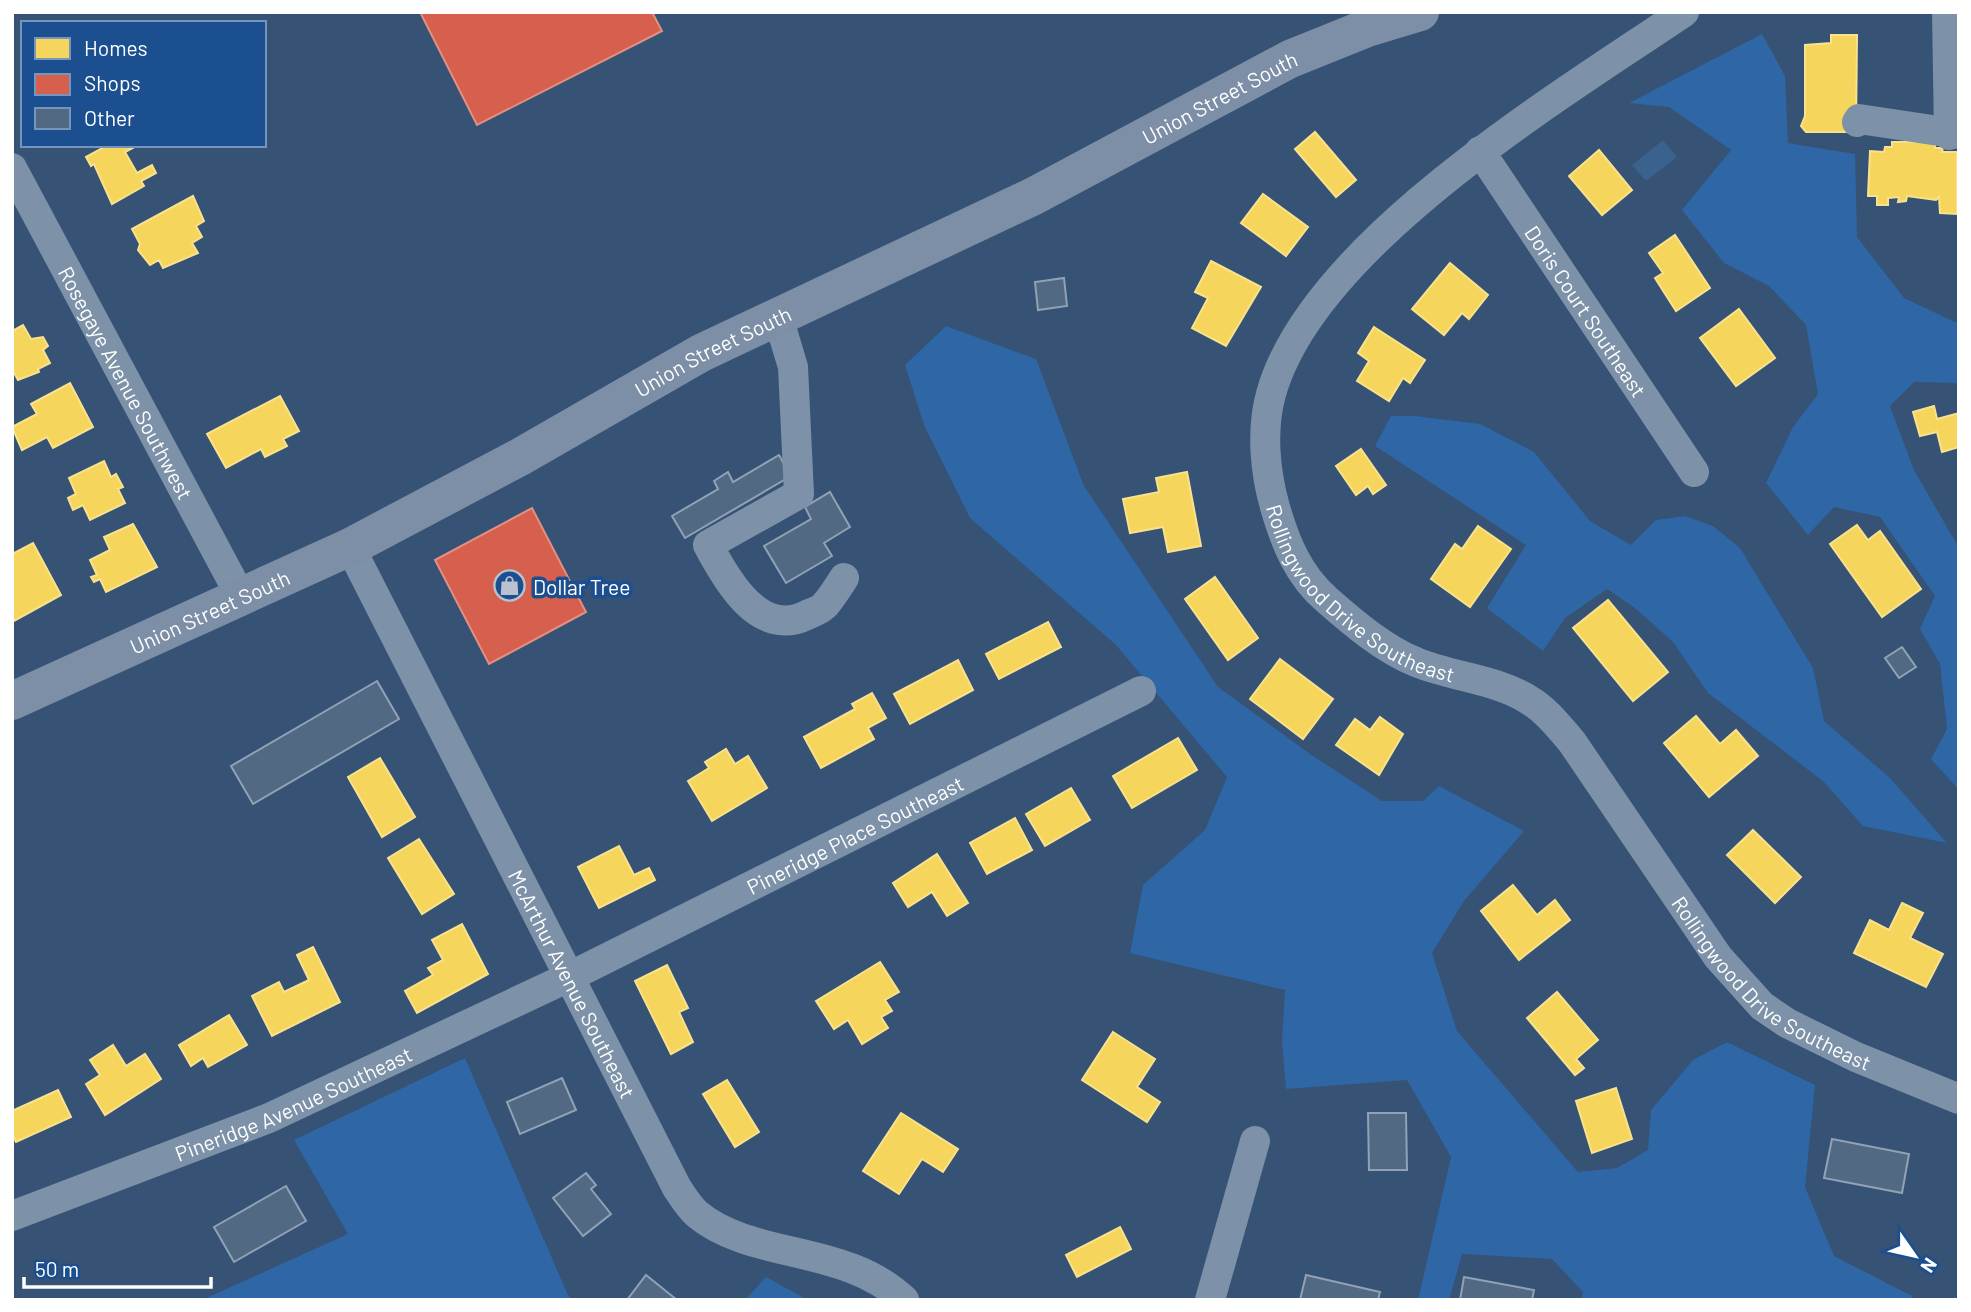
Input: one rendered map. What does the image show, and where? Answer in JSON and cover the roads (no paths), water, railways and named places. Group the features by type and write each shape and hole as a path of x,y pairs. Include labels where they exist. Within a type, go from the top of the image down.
{"main road":[{"name":"Union Street South","path":"12,701 350,547 520,457 701,353 1034,196 1290,59 1407,14"}],"street":[{"name":"Rollingwood Drive Southeast","path":"1684,12 1480,151 1376,241 1339,280 1287,353 1271,393 1265,423 1269,487 1278,526 1290,553 1326,600 1391,648 1415,662 1506,690 1529,700 1550,716 1572,742 1718,957 1762,1006 1787,1023 1856,1058 1959,1099"},
{"path":"1857,122 1859,119 1954,134 1947,12"},
{"name":"Doris Court Southeast","path":"1480,151 1694,472"},
{"name":"Rosegaye Avenue Southwest","path":"12,168 241,597"},
{"path":"778,317 793,367 799,494 708,545 730,585 755,610 781,621 799,619 824,607 844,578"},
{"name":"McArthur Avenue Southeast","path":"350,547 677,1188 696,1213 747,1239 866,1273 904,1300"},
{"name":"Pineridge Place Southeast","path":"569,978 1141,691"},
{"name":"Pineridge Avenue Southeast","path":"12,1216 269,1118 569,978"},
{"path":"1210,1300 1255,1141"}],"place":[{"name":"Dollar Tree","path":"510,586"}]}
